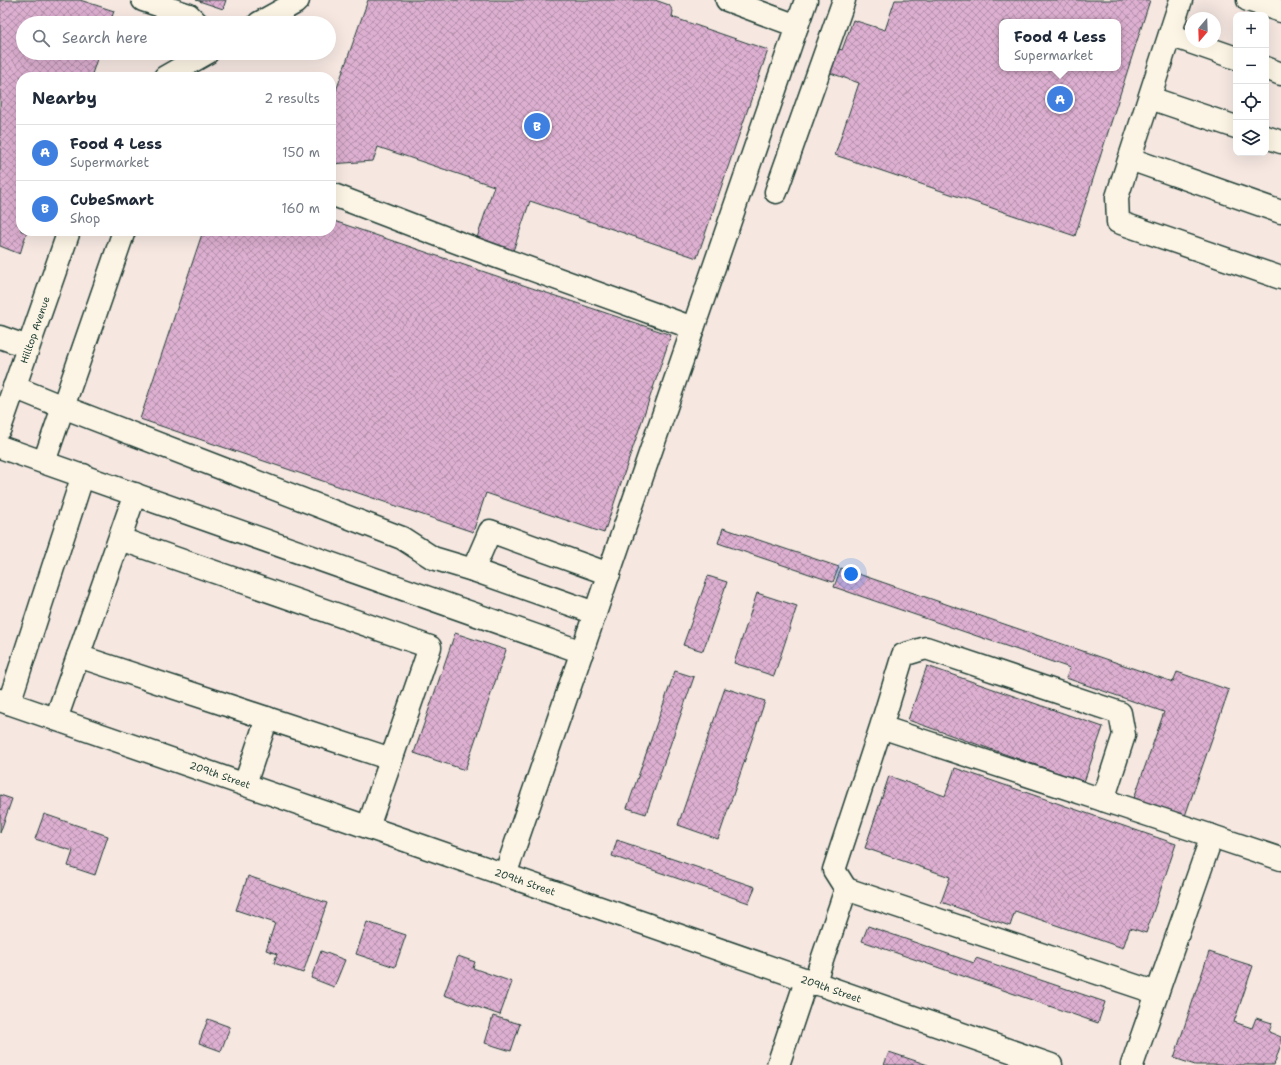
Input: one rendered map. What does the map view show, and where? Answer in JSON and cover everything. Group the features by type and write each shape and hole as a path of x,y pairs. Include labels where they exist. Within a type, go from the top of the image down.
{"street":[{"path":"143,0 190,16"},
{"path":"272,16 298,0"},
{"path":"505,875 806,0"},
{"path":"776,192 844,0"},
{"path":"1181,0 1117,197 1118,222 1281,278"},
{"path":"1248,0 1281,11"},
{"path":"731,1 797,26"},
{"path":"1170,35 1233,57"},
{"path":"174,72 195,60"},
{"path":"1269,69 1281,74"},
{"path":"1150,98 1233,126"},
{"path":"1269,138 1281,142"},
{"path":"1130,159 1281,212"},
{"path":"336,196 459,243 693,328"},
{"name":"Hilltop Avenue","path":"0,428 67,236"},
{"path":"44,462 122,236"},
{"path":"0,337 28,347"},
{"path":"14,387 63,408 390,533 402,538 433,558 473,570 595,613"},
{"path":"0,447 582,652"},
{"path":"5,701 83,476"},
{"path":"56,719 135,494"},
{"path":"473,570 490,531 609,574"},
{"path":"120,539 430,647 368,827"},
{"path":"1103,800 1124,735 1120,713 926,648 903,655 834,870 846,889 1157,993"},
{"path":"78,656 391,760"},
{"name":"209th Street","path":"5,701 1051,1065"},
{"path":"245,784 266,718"},
{"path":"881,727 1281,859"},
{"path":"1132,1065 1212,836"},
{"path":"778,1065 846,889"}],"building":[{"path":"0,0 80,0 114,11 112,16 16,16 16,60 97,60 93,72 16,72 16,236 25,236 20,254 0,246"},
{"path":"196,0 226,0 223,9"},
{"path":"368,0 655,0 669,5 673,11 672,17 768,50 697,258 530,201 513,251 477,238 494,186 378,147 373,161 336,164 336,91"},
{"path":"895,0 1150,0 1075,236 835,155 859,83 822,70 830,46 842,50 853,20 885,30"},
{"path":"336,222 671,335 604,533 486,493 473,532 140,419 201,236 336,236"},
{"path":"723,528 839,567 833,582 718,543"},
{"path":"841,568 1173,682 1177,672 1229,690 1185,816 1134,798 1164,712 1066,678 1070,668 834,587"},
{"path":"708,576 727,582 703,651 683,645"},
{"path":"757,593 797,606 774,676 734,663"},
{"path":"455,633 506,650 465,770 414,753"},
{"path":"927,666 1103,727 1084,782 908,720"},
{"path":"675,671 694,677 646,814 627,808"},
{"path":"725,688 765,701 718,839 678,825"},
{"path":"955,768 1176,844 1146,933 1130,928 1123,948 1015,911 1010,926 941,902 950,877 865,848 889,776 945,796"},
{"path":"0,795 12,799 0,833"},
{"path":"44,814 108,836 95,875 68,866 73,851 35,839"},
{"path":"617,840 755,887 749,903 612,856"},
{"path":"248,876 327,903 303,973 274,963 277,954 266,950 275,923 236,910"},
{"path":"367,922 406,935 395,967 356,954"},
{"path":"868,926 974,963 976,958 1105,1002 1098,1023 862,941"},
{"path":"321,951 345,960 334,987 311,978"},
{"path":"1209,952 1253,966 1234,1022 1252,1028 1256,1018 1272,1023 1269,1032 1281,1037 1281,1044 1274,1065 1195,1065 1174,1058"},
{"path":"458,956 475,962 473,968 512,982 500,1015 444,995"},
{"path":"493,1016 520,1024 511,1051 485,1043"},
{"path":"208,1019 230,1027 221,1051 199,1043"},
{"path":"889,1052 928,1065 884,1065"}],"place":[{"name":"Food 4 Less","path":"1060,99"},
{"name":"CubeSmart","path":"537,126"}]}
